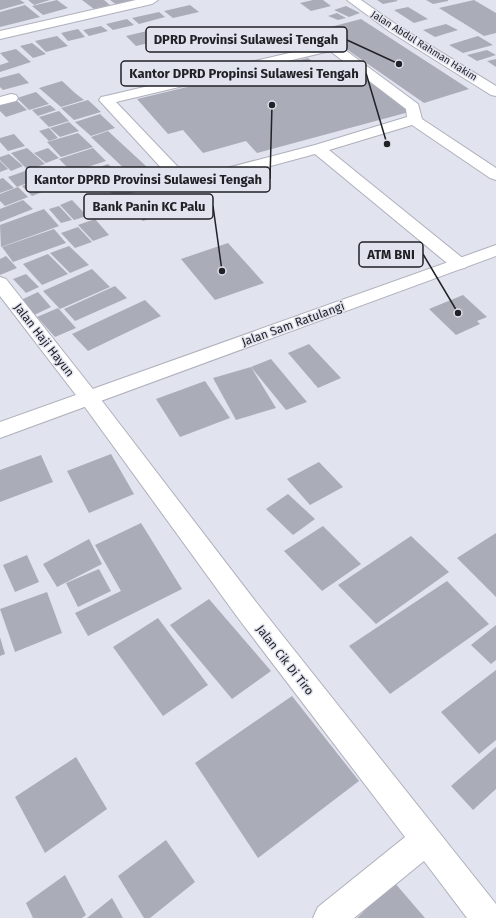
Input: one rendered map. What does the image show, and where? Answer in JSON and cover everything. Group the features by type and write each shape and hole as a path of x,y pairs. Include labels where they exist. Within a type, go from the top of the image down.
{"main road":[{"path":"0,35 152,0"},
{"name":"Jalan Abdul Rahman Hakim","path":"353,0 393,28 496,92"},
{"path":"77,5 88,14"},
{"path":"415,121 413,107 332,47 106,100 171,169 186,179 200,180 213,177 320,148 408,120 415,121 496,175"},
{"path":"320,148 321,151 460,264"},
{"name":"Jalan Sam Ratulangi","path":"0,430 496,250"},
{"name":"Jalan Haji Hayun","path":"0,283 89,398"},
{"name":"Jalan Cik Di Tiro","path":"89,398 247,610 487,918"},
{"path":"329,918 426,840"}],"building":[{"path":"0,0 20,0 25,3 0,10"},
{"path":"28,0 50,0 34,5"},
{"path":"57,0 68,8 43,15 32,6"},
{"path":"82,0 104,0 110,5 94,9"},
{"path":"110,0 136,0 117,5"},
{"path":"313,0 323,0 331,6 311,11 300,3"},
{"path":"377,0 396,0 398,1 383,4"},
{"path":"426,0 448,0 448,1 433,4"},
{"path":"474,0 496,13 496,33 484,36 439,8"},
{"path":"25,5 40,17 0,27 0,12"},
{"path":"190,5 199,12 173,18 164,11"},
{"path":"346,6 360,13 349,17 334,10"},
{"path":"408,7 428,19 414,23 394,10"},
{"path":"159,12 165,17 139,24 132,18"},
{"path":"337,13 346,18 338,20 328,16"},
{"path":"127,19 134,25 113,30 106,24"},
{"path":"361,19 469,89 424,103 319,30"},
{"path":"446,24 458,30 435,37 423,30"},
{"path":"101,26 108,31 89,36 83,30"},
{"path":"78,29 85,37 68,41 61,33"},
{"path":"147,31 157,41 136,46 126,36"},
{"path":"57,36 68,46 46,52 35,41"},
{"path":"478,36 493,45 463,53 449,45"},
{"path":"32,43 46,54 33,58 20,46"},
{"path":"16,49 31,62 0,72 0,65 9,62 0,53"},
{"path":"487,50 496,55 477,61 467,55"},
{"path":"308,58 320,68 345,61 409,112 257,153 246,141 203,153 183,130 168,134 137,99"},
{"path":"496,59 496,67 487,61"},
{"path":"19,73 29,83 3,90 0,87 0,78"},
{"path":"62,81 84,100 61,107 39,88"},
{"path":"36,92 49,104 29,110 17,98"},
{"path":"16,100 27,110 6,117 0,111 0,104"},
{"path":"88,100 101,112 74,120 61,108"},
{"path":"50,105 56,110 38,116 32,110"},
{"path":"59,111 69,121 49,127 39,117"},
{"path":"100,114 115,128 91,136 75,122"},
{"path":"69,122 79,131 60,137 50,128"},
{"path":"49,128 58,138 49,141 39,131"},
{"path":"108,131 148,168 130,174 91,137"},
{"path":"78,133 93,147 61,157 47,142"},
{"path":"14,134 25,146 8,151 0,142 0,138"},
{"path":"27,148 45,164 28,170 11,153"},
{"path":"48,148 59,158 46,163 34,153"},
{"path":"93,148 106,161 72,172 59,159"},
{"path":"9,154 23,166 11,171 0,160 0,157"},
{"path":"0,161 8,169 0,172"},
{"path":"108,164 127,182 109,188 91,170"},
{"path":"25,171 35,180 17,187 8,177"},
{"path":"3,178 14,188 0,193 0,179"},
{"path":"34,181 45,191 32,196 22,186"},
{"path":"126,183 135,192 117,199 108,190"},
{"path":"18,187 28,197 5,206 0,201 0,194"},
{"path":"23,200 33,209 0,222 0,209"},
{"path":"72,200 87,216 74,220 60,205"},
{"path":"146,204 158,216 143,221 131,210"},
{"path":"59,206 72,220 61,223 49,209"},
{"path":"44,209 59,226 1,247 0,225"},
{"path":"95,219 109,235 93,241 78,225"},
{"path":"78,227 92,242 75,248 61,233"},
{"path":"54,229 66,243 13,262 2,247"},
{"path":"228,243 264,283 215,300 181,259"},
{"path":"69,246 89,265 70,273 50,253"},
{"path":"48,254 68,274 42,285 23,264"},
{"path":"6,256 17,268 0,275 0,259"},
{"path":"92,269 110,287 60,309 43,291"},
{"path":"26,274 39,287 26,293 13,279"},
{"path":"115,286 127,298 75,321 64,309"},
{"path":"38,292 51,307 32,316 19,301"},
{"path":"463,295 487,317 477,321 480,324 456,335 429,309"},
{"path":"145,300 161,316 88,351 72,334"},
{"path":"58,308 76,328 55,337 37,317"},
{"path":"309,344 341,378 318,388 288,353"},
{"path":"271,359 307,402 286,410 251,367"},
{"path":"251,367 276,408 236,420 213,378"},
{"path":"205,381 230,418 180,437 156,399"},
{"path":"111,454 134,494 89,513 67,471"},
{"path":"41,455 53,482 0,502 0,470"},
{"path":"319,462 343,487 310,505 287,479"},
{"path":"288,494 315,519 293,535 266,509"},
{"path":"141,523 182,589 88,636 75,613 121,591 95,545"},
{"path":"323,526 361,564 322,591 284,551"},
{"path":"496,533 496,597 457,558"},
{"path":"411,536 449,572 376,624 338,585"},
{"path":"89,539 102,564 57,587 43,564"},
{"path":"27,555 39,582 15,592 3,565"},
{"path":"99,569 111,591 78,607 66,583"},
{"path":"447,581 489,624 390,694 349,646"},
{"path":"47,592 62,633 15,652 0,609"},
{"path":"209,599 271,671 232,699 170,625"},
{"path":"158,618 208,685 163,716 113,647"},
{"path":"496,625 496,660 491,664 471,645"},
{"path":"0,637 5,654 0,656"},
{"path":"496,670 496,740 479,754 441,712"},
{"path":"292,696 359,781 258,858 195,763"},
{"path":"496,747 496,789 473,810 451,786"},
{"path":"76,757 107,809 45,853 15,797"},
{"path":"166,840 195,882 150,918 144,918 118,876"},
{"path":"65,875 86,915 82,918 33,918 26,903"},
{"path":"394,882 425,918 357,918"},
{"path":"112,898 123,918 87,918"}],"place":[{"name":"DPRD Provinsi Sulawesi Tengah","path":"399,64"},
{"name":"Kantor DPRD Provinsi Sulawesi Tengah","path":"272,105"},
{"name":"Kantor DPRD Propinsi Sulawesi Tengah","path":"387,144"},
{"name":"Bank Panin KC Palu","path":"222,271"},
{"name":"ATM BNI","path":"458,313"}]}
